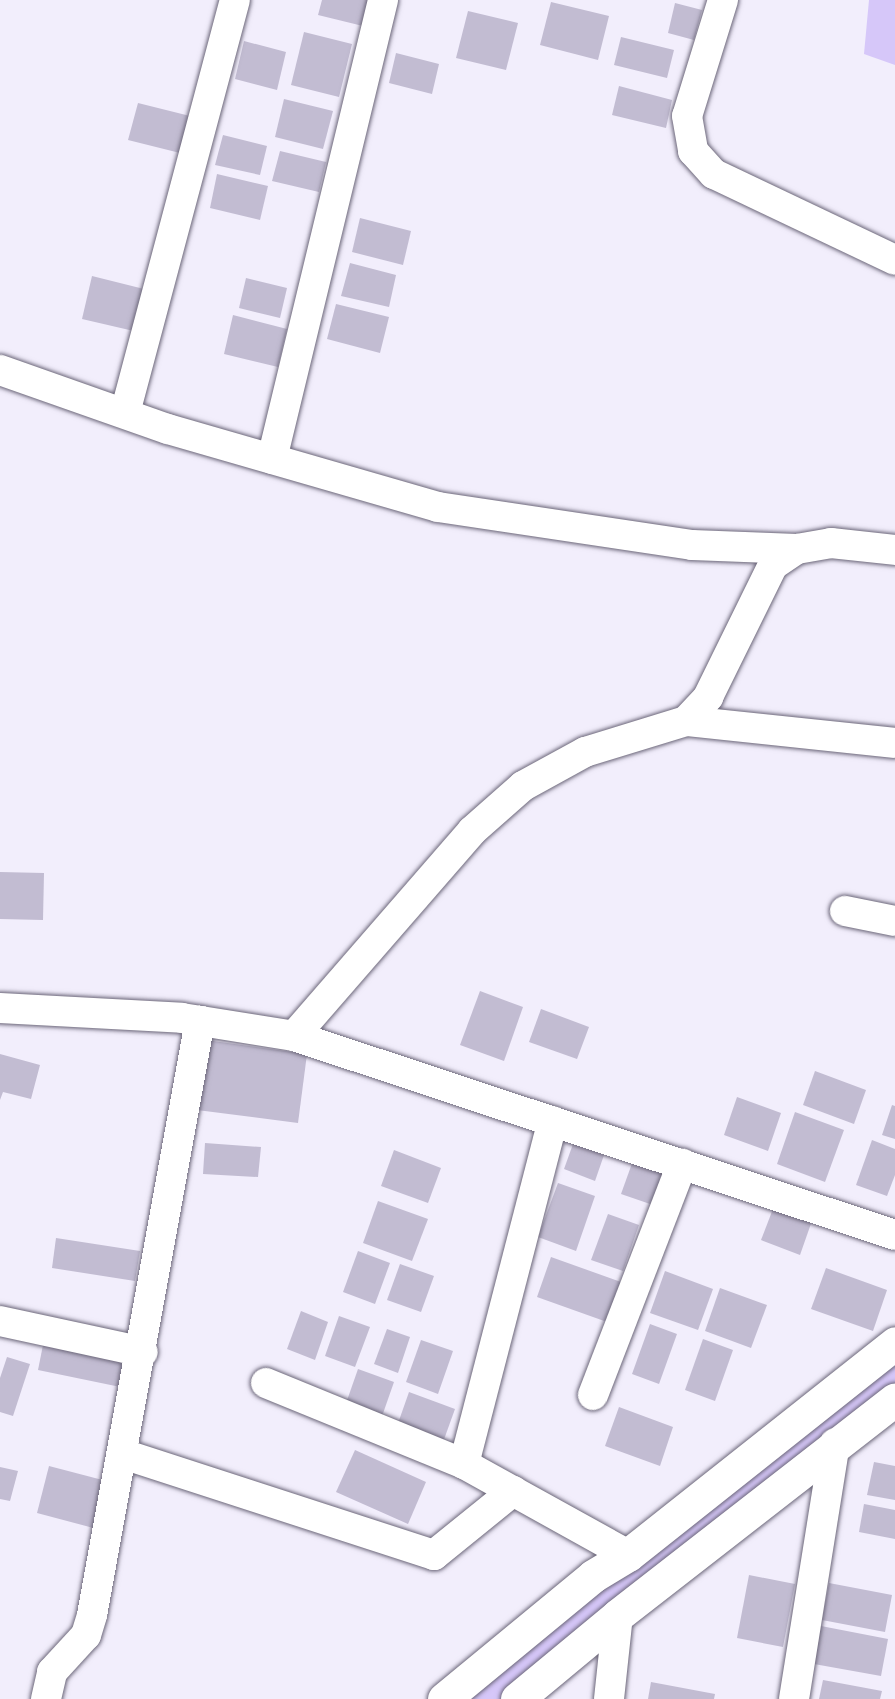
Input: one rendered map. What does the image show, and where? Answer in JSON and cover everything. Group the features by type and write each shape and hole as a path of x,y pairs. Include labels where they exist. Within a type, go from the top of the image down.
{"main road":[{"path":"444,1699 593,1576 628,1555 895,1343"},
{"path":"517,1699 618,1615 835,1443 895,1399"}],"street":[{"path":"125,413 235,0"},
{"path":"272,459 383,0"},
{"path":"723,0 687,116 693,151 714,174 895,260"},
{"path":"0,370 125,413 272,459 438,507 540,526 692,544 797,549 831,543 895,550"},
{"path":"686,721 708,697 773,565 797,549"},
{"path":"294,1036 472,831 523,786 585,752 686,721 895,743"},
{"path":"844,911 895,921"},
{"path":"0,1008 200,1021 294,1036 895,1235"},
{"path":"46,1699 52,1672 86,1635 142,1352 200,1021"},
{"path":"464,1464 553,1121"},
{"path":"593,1395 682,1164"},
{"path":"0,1321 142,1352"},
{"path":"266,1383 464,1464 628,1555"},
{"path":"794,1699 835,1443"},
{"path":"123,1454 434,1555 513,1491"},
{"path":"609,1699 618,1615"}],"shaded area":[{"path":"869,0 895,0 895,65 864,54"}],"building":[{"path":"322,0 373,0 367,27 318,15"},
{"path":"551,2 609,16 598,60 540,45"},
{"path":"675,3 702,10 694,40 668,33"},
{"path":"468,11 518,23 506,70 456,58"},
{"path":"304,32 352,44 339,97 291,85"},
{"path":"621,37 674,50 667,78 614,65"},
{"path":"244,41 286,52 277,90 235,79"},
{"path":"396,53 439,64 432,94 389,83"},
{"path":"619,86 672,100 666,128 612,115"},
{"path":"284,99 333,111 323,149 275,137"},
{"path":"138,103 190,116 180,153 128,140"},
{"path":"223,135 267,146 260,175 215,165"},
{"path":"280,151 326,162 319,192 272,181"},
{"path":"217,174 268,186 260,220 210,208"},
{"path":"360,218 411,231 403,265 352,252"},
{"path":"350,263 396,275 389,307 341,296"},
{"path":"92,276 148,290 138,332 82,319"},
{"path":"246,278 287,288 280,318 239,308"},
{"path":"336,304 389,317 380,353 327,339"},
{"path":"233,315 287,329 278,367 224,354"},
{"path":"0,872 44,873 43,920 0,919"},
{"path":"480,991 523,1007 504,1061 460,1045"},
{"path":"541,1009 589,1027 577,1059 529,1042"},
{"path":"206,1040 307,1054 298,1123 197,1110"},
{"path":"0,1054 40,1065 31,1099 3,1092 0,1100"},
{"path":"815,1071 866,1090 854,1124 803,1105"},
{"path":"737,1097 781,1113 768,1151 724,1135"},
{"path":"892,1105 895,1106 895,1139 882,1135"},
{"path":"795,1112 844,1130 825,1182 777,1164"},
{"path":"872,1140 895,1149 895,1175 887,1196 856,1185"},
{"path":"205,1143 261,1147 258,1177 203,1174"},
{"path":"573,1144 604,1155 595,1181 564,1169"},
{"path":"394,1150 441,1168 428,1203 381,1186"},
{"path":"635,1155 667,1166 653,1205 621,1194"},
{"path":"558,1183 595,1196 576,1251 538,1237"},
{"path":"378,1201 428,1219 412,1261 363,1243"},
{"path":"776,1201 814,1215 800,1255 761,1240"},
{"path":"608,1214 639,1225 623,1271 591,1260"},
{"path":"56,1238 140,1251 135,1281 52,1268"},
{"path":"358,1251 390,1263 375,1304 343,1292"},
{"path":"551,1257 621,1282 607,1322 537,1297"},
{"path":"400,1264 434,1276 421,1312 387,1300"},
{"path":"826,1268 887,1290 873,1331 811,1309"},
{"path":"665,1271 713,1289 698,1330 650,1313"},
{"path":"720,1288 767,1305 751,1348 705,1331"},
{"path":"301,1311 328,1322 315,1360 287,1349"},
{"path":"339,1316 370,1327 355,1367 325,1356"},
{"path":"650,1324 677,1334 659,1384 632,1374"},
{"path":"387,1329 410,1337 398,1373 374,1364"},
{"path":"703,1339 733,1350 715,1401 685,1390"},
{"path":"44,1340 136,1359 130,1389 38,1370"},
{"path":"421,1340 453,1351 438,1394 406,1382"},
{"path":"7,1357 30,1364 13,1416 0,1412 0,1378"},
{"path":"358,1369 394,1382 380,1422 344,1409"},
{"path":"409,1392 455,1409 442,1445 396,1429"},
{"path":"619,1407 673,1427 660,1466 605,1446"},
{"path":"355,1450 426,1482 408,1524 336,1492"},
{"path":"874,1462 895,1466 895,1500 867,1495"},
{"path":"49,1466 114,1483 101,1530 37,1513"},
{"path":"0,1467 18,1471 10,1501 0,1499"},
{"path":"864,1504 895,1510 895,1539 859,1532"},
{"path":"749,1575 795,1584 783,1647 737,1638"},
{"path":"829,1583 892,1595 885,1632 822,1620"},
{"path":"821,1626 888,1639 881,1676 814,1664"},
{"path":"823,1680 882,1691 880,1699 819,1699"},
{"path":"651,1682 715,1694 714,1699 648,1699"}],"waterway":[{"path":"482,1699 674,1540 895,1370"}]}
